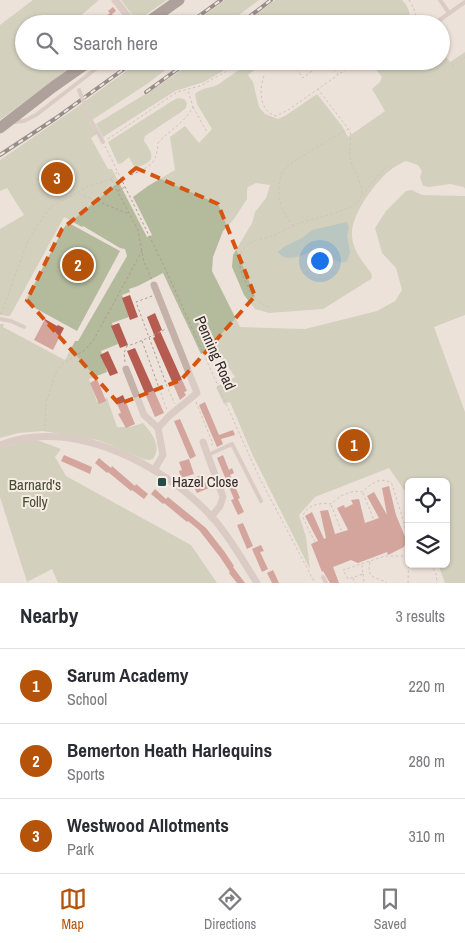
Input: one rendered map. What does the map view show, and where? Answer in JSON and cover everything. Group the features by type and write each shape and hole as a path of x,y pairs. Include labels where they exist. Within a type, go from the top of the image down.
{"highway":[{"path":"158,15 179,0"},
{"path":"3,125 77,70"}],"street":[{"path":"116,0 127,15"},
{"path":"154,285 197,394 177,409 158,428"},
{"path":"126,369 144,414 158,428 163,455 154,470"},
{"path":"0,445 25,438 45,437 77,440 100,446 131,458 154,470 188,495 212,517 227,536 257,583"},
{"path":"205,448 223,497 220,506 212,517"}],"lane":[{"path":"440,0 449,13"},
{"path":"446,15 465,2"},
{"path":"3,125 24,121 36,115 95,70"},
{"path":"76,85 90,119 103,142"},
{"path":"0,318 24,327"},
{"path":"205,448 232,444 261,501"},
{"path":"323,577 326,583"}],"path":[{"path":"409,0 416,15"},
{"path":"452,66 465,57"},
{"path":"103,142 177,92 200,86 229,70"},
{"path":"297,70 303,78 313,70"},
{"path":"334,70 338,76"},
{"path":"264,76 261,86 262,100 266,109 276,116 288,110 346,70"},
{"path":"188,89 193,106 207,132"},
{"path":"318,89 350,131 350,160 359,178 362,196"},
{"path":"131,175 151,165 158,154 158,143 185,120 193,106"},
{"path":"293,226 284,213 281,204 280,181 284,171 325,141 349,129"},
{"name":"Penning Road","path":"103,142 165,268 259,477 315,583"},
{"path":"268,308 252,296 241,272 239,264 241,253 246,245 293,226 353,206 358,203 378,175 389,165"},
{"path":"0,318 27,243 51,207 86,187 112,179 118,171"},
{"path":"112,179 138,230 147,270 154,285"},
{"path":"118,191 125,187"},
{"path":"78,193 129,214"},
{"path":"45,437 46,403 56,372 62,364 86,350 93,341 142,251"},
{"path":"158,293 136,302 177,409"},
{"path":"126,369 124,353 127,346 171,327"},
{"path":"142,341 169,416"},
{"path":"194,396 213,444 205,448"},
{"path":"315,542 302,516 303,513 321,503 331,504 342,495 353,491 362,492 374,482 381,480 392,484 405,526"},
{"path":"362,492 374,520"},
{"path":"331,504 342,532"},
{"path":"362,574 348,579 343,570 385,556 405,556"},
{"path":"370,562 369,569 372,576 387,583"},
{"path":"362,565 364,583"},
{"path":"408,568 408,583"},
{"path":"433,568 437,583"},
{"path":"353,577 355,583"}],"highlighted area":[{"path":"136,168 218,204 255,296 181,380 119,404 27,300 62,229"}],"green space":[{"path":"33,0 99,0 82,15 15,15 15,70 68,70 0,120 0,25"},
{"path":"121,0 167,0 146,15 132,15"},
{"path":"225,0 259,0 239,15 204,15"},
{"path":"275,0 402,0 408,8 410,15 391,15 255,15"},
{"path":"465,52 465,189 464,187 450,184 423,186 420,177 422,171 418,165 406,161 386,174 365,199 352,228 354,247 372,277 323,309 269,313 255,309 244,295 232,267 233,255 252,223 255,212 266,198 270,185 256,183 248,187 247,199 234,219 223,231 213,257 212,271 240,327 305,329 377,311 395,301 402,290 396,268 382,253 375,228 386,211 406,191 412,190 422,195 465,196 465,315 434,327 465,412 465,583 445,583 439,568 450,568 450,478 405,478 405,491 389,468 315,497 299,515 306,537 310,569 253,456 230,402 224,404 216,387 235,377 212,348 201,354 163,273 129,289 130,292 122,295 129,317 112,323 118,344 101,351 107,372 89,379 97,402 107,398 117,427 130,427 143,423 155,440 156,454 153,459 143,459 97,440 43,431 18,433 0,438 0,324 4,324 3,327 65,360 127,256 125,249 64,217 10,316 0,315 0,229 24,215 7,188 0,191 0,160 128,70 165,70 89,122 97,134 91,138 108,169 112,169 147,237 152,235 133,197 175,170 170,137 185,126 199,143 212,129 197,104 195,94 202,89 220,84 239,70 254,70 248,75 253,82 259,107 265,114 278,119 317,94 342,126 348,137 385,111 372,89 380,82 382,77 376,70 450,70 450,62"},
{"path":"225,70 204,82 175,91 103,137 96,124 180,71"},
{"path":"178,98 184,99 187,103 186,108 145,136 144,141 151,155 149,161 135,168 129,157 118,164 108,142"},
{"path":"67,222 120,251 77,331 24,302"},
{"name":"Barnard's Folly","path":"37,440 61,449 55,457 66,476 191,545 217,583 58,583 52,569 27,582 0,497 0,448 25,441"}],"water":[{"path":"347,222 350,252 347,261 341,263 312,251 289,258 278,252 312,230"}],"building":[{"path":"113,7 116,11 113,15 107,15 110,13 108,11"},
{"path":"130,295 138,317 130,320 122,298"},
{"path":"155,313 162,330 160,331 187,391 184,392 186,395 180,400 153,338 155,337 147,317"},
{"path":"45,319 64,328 53,350 34,340"},
{"path":"119,323 128,345 120,348 111,326"},
{"path":"135,348 164,413 155,417 127,351"},
{"path":"108,351 118,373 110,376 100,355"},
{"path":"97,379 106,401 99,404 90,383"},
{"path":"123,395 135,424 126,428 118,414 121,413 115,399"},
{"path":"205,402 219,435 233,430 235,435 221,439 223,444 217,447 199,405"},
{"path":"180,419 196,456 190,459 174,421"},
{"path":"64,455 92,467 90,474 61,461"},
{"path":"223,455 229,470 232,468 234,473 230,475 244,512 238,515 231,500 234,499 217,458"},
{"path":"99,458 148,494 144,499 95,463"},
{"path":"189,459 194,474 181,478 179,471 182,470 179,462"},
{"path":"201,475 204,483 207,482 209,488 197,493 194,487 197,485 194,478"},
{"path":"389,486 396,515 405,537 405,546 388,555 387,552 358,563 351,560 333,567 339,583 330,583 322,572 311,544 318,541 305,516 312,512 324,539 326,538 320,511 328,510 335,534 348,530 337,508 344,505 345,508 353,504 351,500 359,499 365,523 379,518 367,496 374,492 387,515 382,488"},
{"path":"155,489 166,499 168,497 206,528 245,583 237,583 199,530 151,494"},
{"path":"243,523 253,546 247,549 237,525"},
{"path":"261,545 264,551 260,552 268,569 262,572 252,549"},
{"path":"273,570 279,583 272,583 267,573"}],"railway":[{"path":"200,15 221,0"},
{"path":"252,15 271,0"},
{"path":"0,155 56,118 123,70"},
{"path":"146,92 177,70"}],"place":[{"name":"Westwood Allotments","path":"57,178"},
{"name":"Bemerton Heath Harlequins","path":"78,265"},
{"name":"Sarum Academy","path":"354,445"},
{"name":"Hazel Close","path":"162,482"}]}
